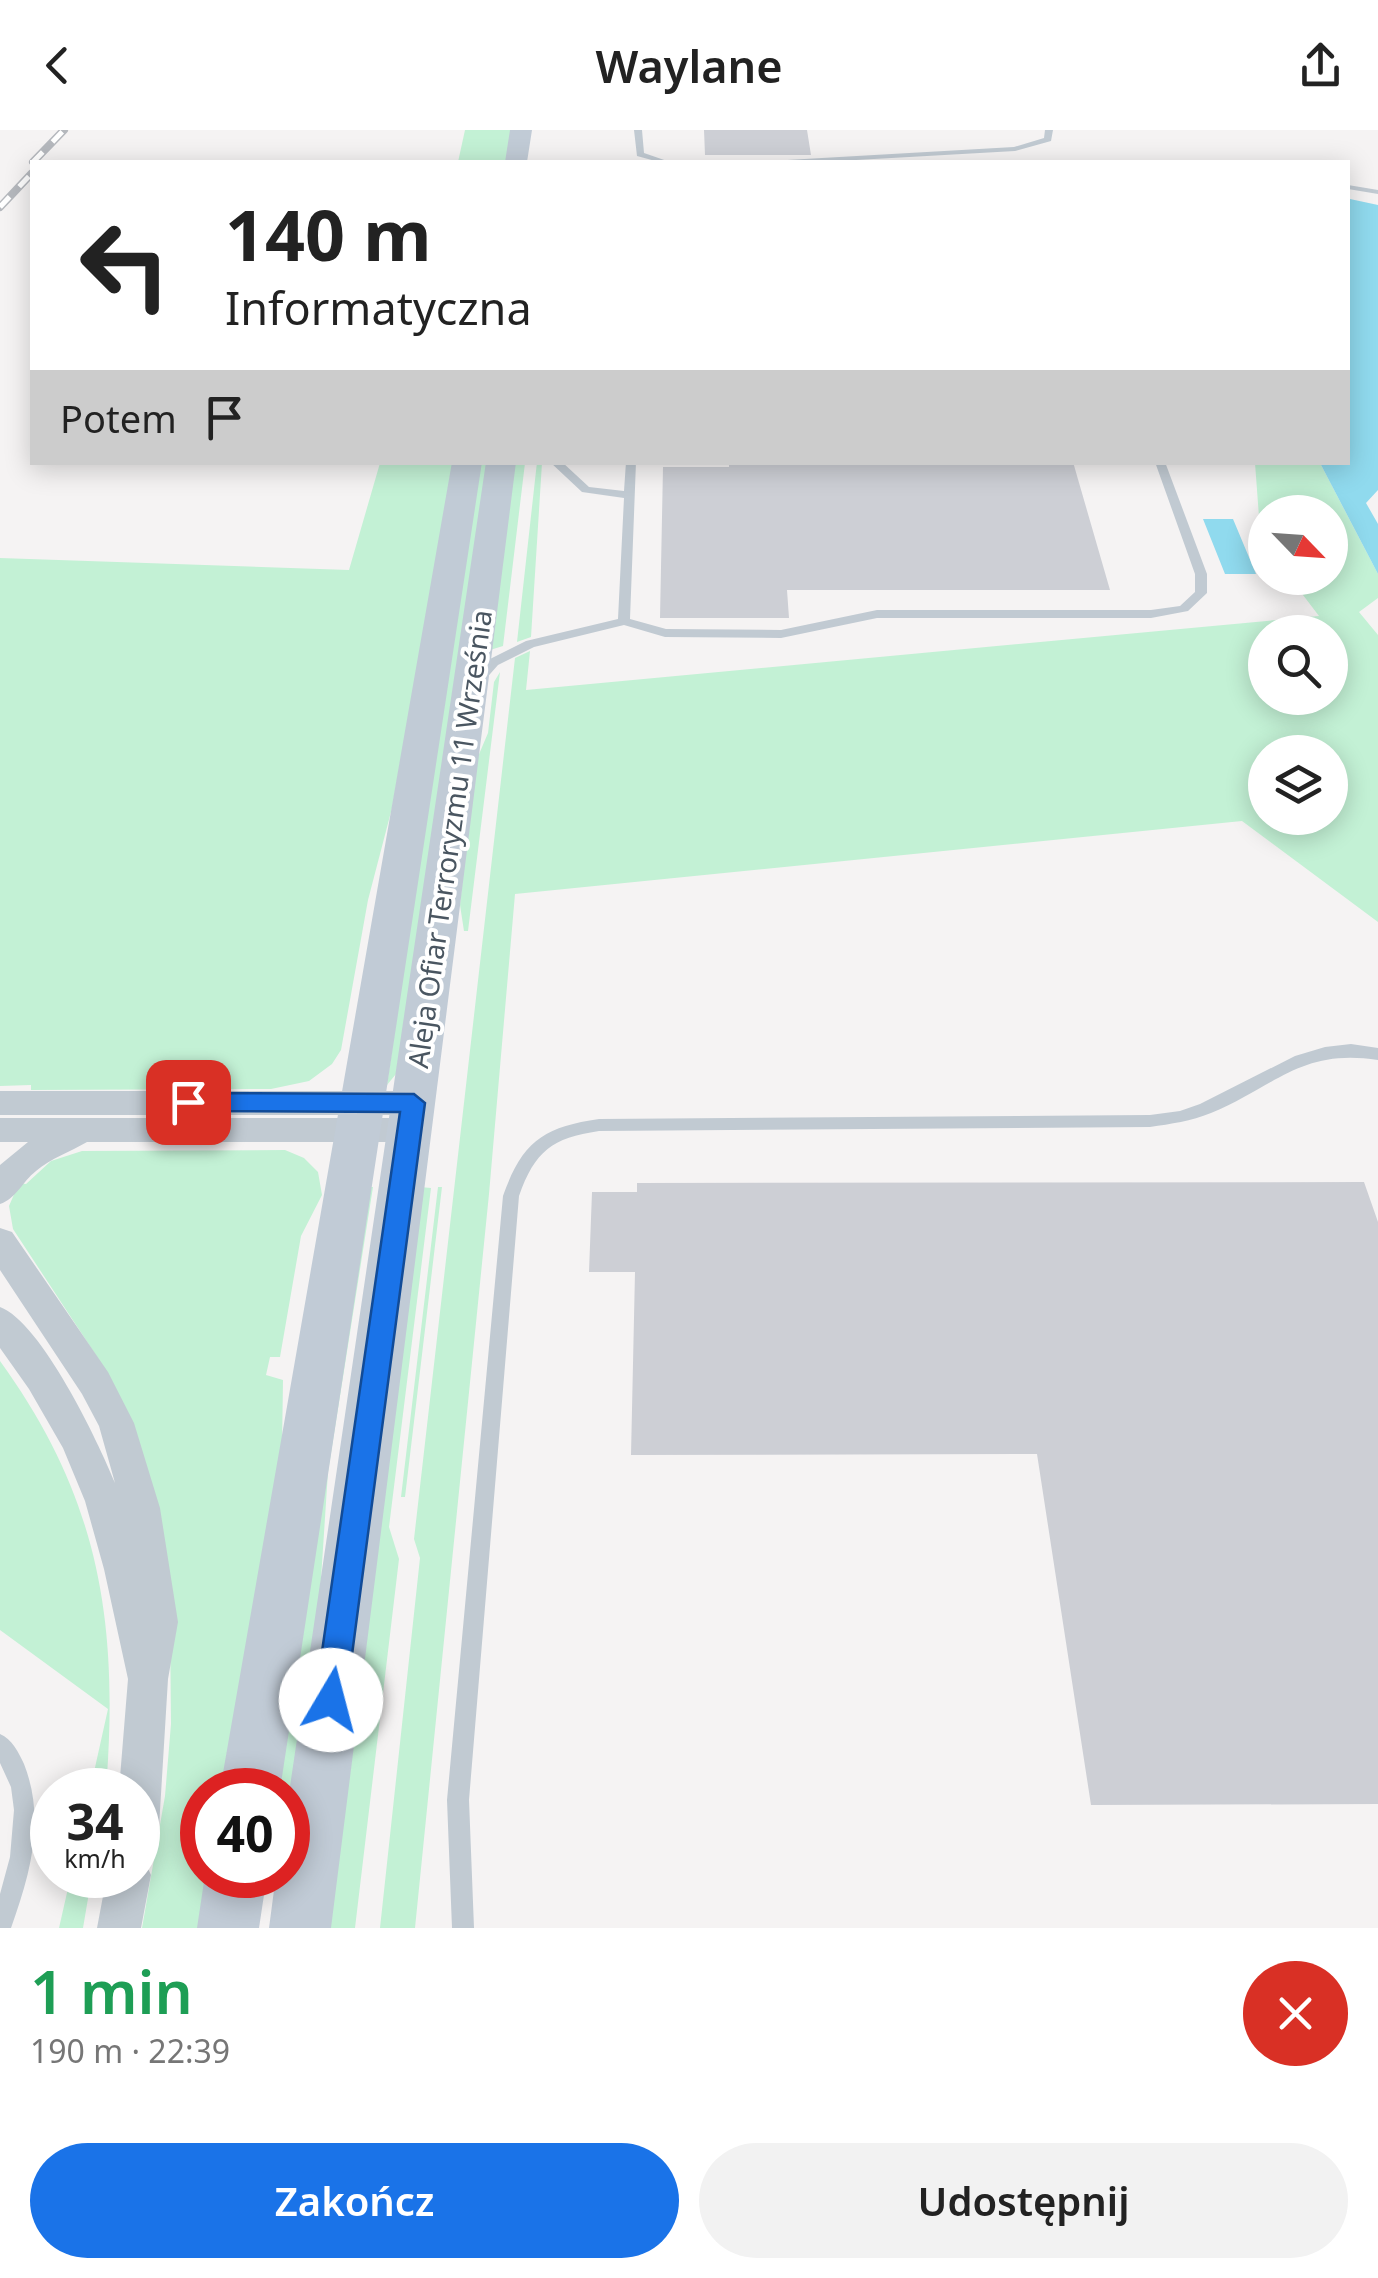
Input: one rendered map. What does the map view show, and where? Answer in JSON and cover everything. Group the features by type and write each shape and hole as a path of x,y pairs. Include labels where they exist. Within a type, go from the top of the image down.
{"street":[{"path":"516,160 521,130"},
{"name":"Aleja Ofiar Terroryzmu 11 Września","path":"254,1768 467,465"},
{"name":"Aleja Ofiar Terroryzmu 11 Września","path":"300,1928 501,465"},
{"path":"0,1103 412,1117"},
{"path":"0,1130 88,1130 360,1116"},
{"path":"0,1192 15,1170 37,1152 88,1130"},
{"path":"0,1242 95,1383 121,1438 150,1552 158,1622 148,1679 142,1768"},
{"path":"0,1322 46,1382 95,1473 120,1556 133,1634 148,1679"},
{"path":"119,1928 125,1898"},
{"path":"228,1928 233,1898"}],"lane":[{"path":"638,130 640,154 660,160"},
{"path":"821,160 1015,149 1048,139 1049,130"},
{"path":"1350,187 1378,192"},
{"path":"558,465 586,490 630,495"},
{"path":"624,621 631,465"},
{"path":"470,690 494,662 516,650 624,621 666,634 782,634 859,616 1150,614 1184,609 1201,593 1201,574 1161,465"},
{"path":"463,1928 458,1800 504,1274 511,1196 518,1171 532,1150 568,1129 599,1125 1150,1121 1181,1117 1311,1054 1338,1048 1378,1054"},
{"path":"0,1744 16,1771 28,1824 0,1927"}],"green space":[{"path":"465,130 512,130 506,160 458,160"},
{"path":"379,465 454,465 392,808 368,900 341,1050 332,1064 309,1081 271,1089 31,1090 31,1085 0,1086 0,558 349,570"},
{"path":"477,465 491,465 396,1074 387,1085"},
{"path":"513,465 525,465 503,646 490,650"},
{"path":"537,465 542,465 531,637 517,642"},
{"path":"1255,465 1321,465 1337,495 1257,495"},
{"path":"1348,517 1378,574 1378,598 1359,612 1378,635 1378,922 1261,835 1348,835 1348,735 1248,735 1248,825 1242,821 515,894 415,1928 380,1928 420,1558 414,1539 515,658 530,651 526,690 1248,623 1248,715 1348,715 1348,615 1318,615 1303,595 1348,595"},
{"path":"500,672 468,931 464,931 460,905 474,766 488,733 494,682"},
{"path":"285,1150 304,1158 318,1172 322,1195 301,1236 280,1357 270,1357 266,1375 283,1380 282,1447 229,1768 180,1768 180,1898 207,1898 202,1928 142,1928 147,1898 160,1898 160,1825 171,1724 170,1622 103,1366 13,1229 9,1206 19,1183 26,1184 51,1161 82,1151"},
{"path":"364,1187 373,1187 328,1472 316,1655 300,1768 274,1768"},
{"path":"420,1187 431,1188 389,1527 399,1559 355,1928 326,1928"},
{"path":"438,1187 442,1187 405,1497 401,1497"},
{"path":"0,1361 34,1412 61,1463 81,1513 95,1565 105,1617 109,1672 107,1768 95,1768 108,1709 0,1630"},
{"path":"66,1898 88,1898 83,1928 59,1928"}],"water":[{"path":"1350,199 1378,205 1378,490 1366,503 1378,524 1378,574 1348,517 1348,495 1337,495 1321,465 1350,465"},
{"path":"1203,519 1233,519 1248,555 1248,574 1225,574"}],"building":[{"path":"704,130 807,130 811,155 705,155"},
{"path":"1074,465 1110,590 787,590 789,618 660,618 663,467"},
{"path":"1364,1182 1378,1222 1378,1804 1091,1805 1037,1454 631,1455 635,1272 589,1272 592,1192 637,1192 637,1183"}],"railway":[{"path":"35,160 64,130"},
{"path":"0,207 30,175"}],"route":[{"path":"188,1102 414,1103 331,1700"}]}
